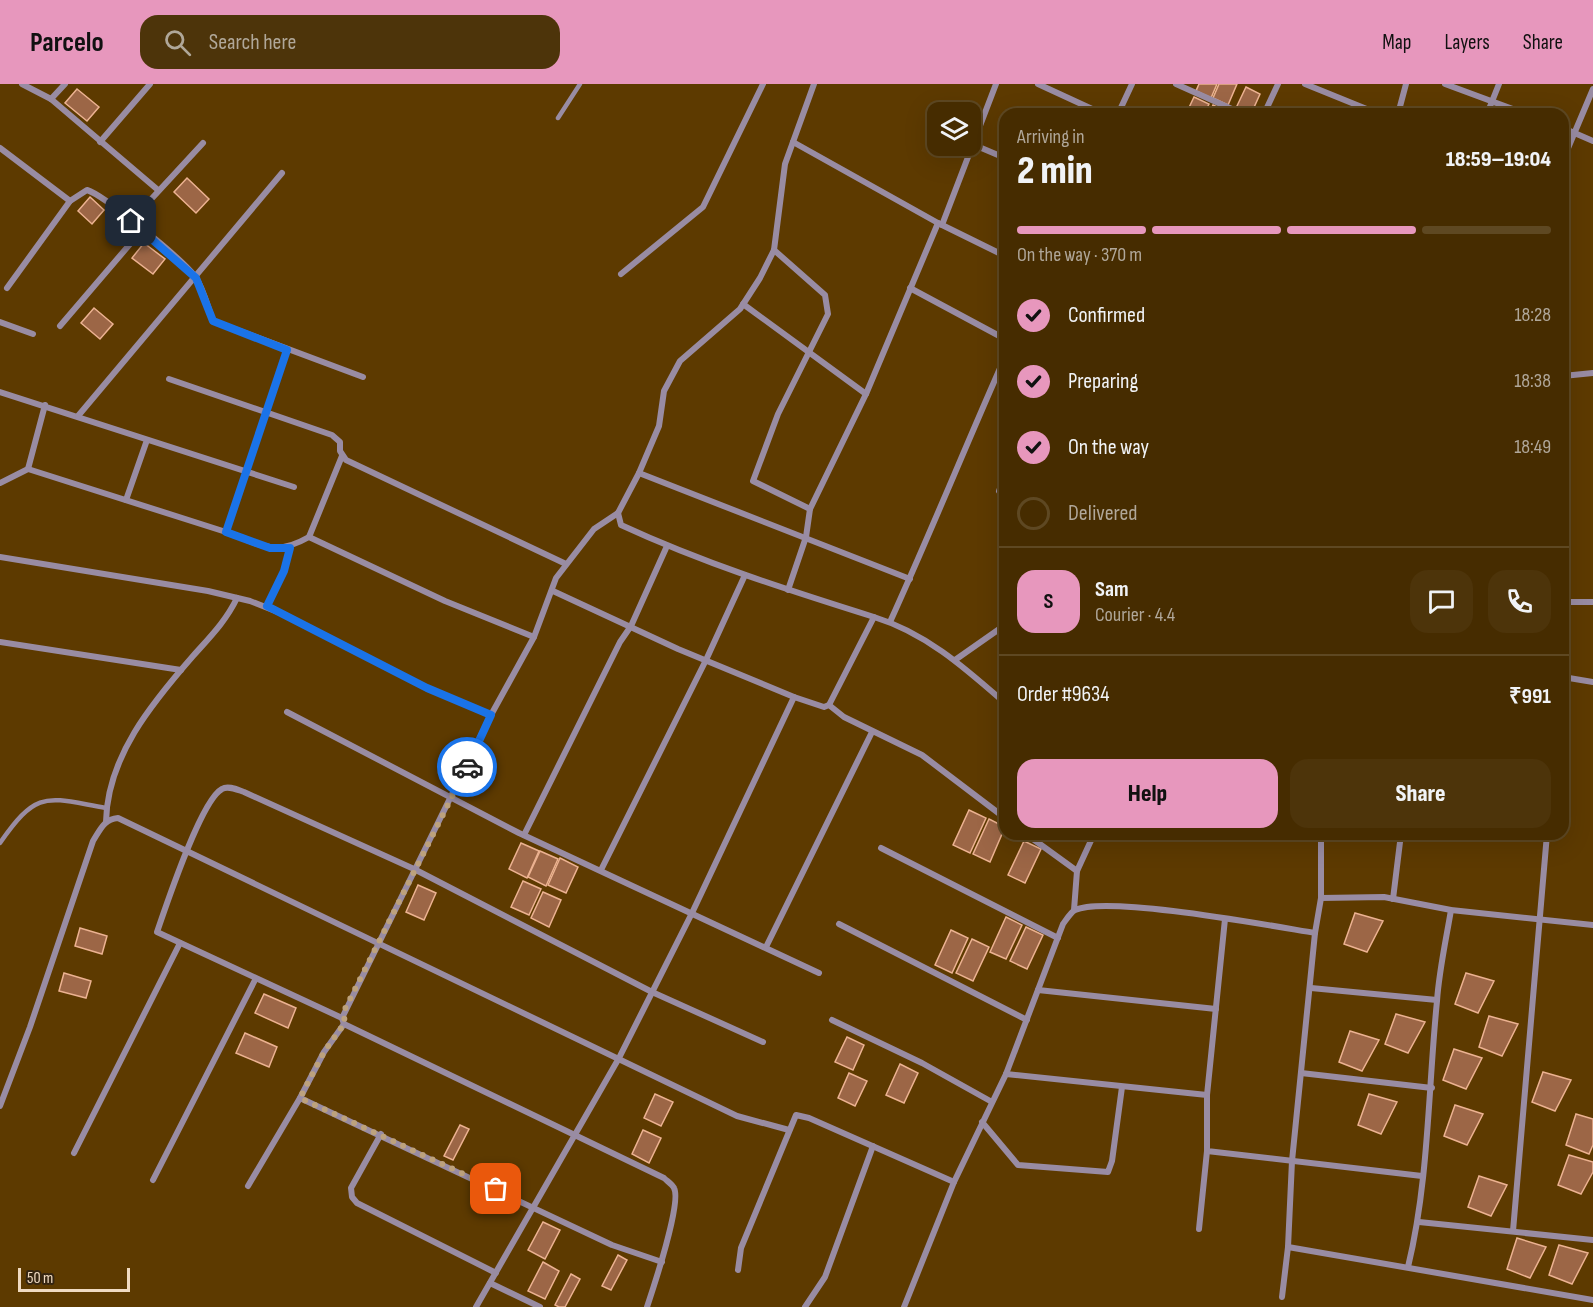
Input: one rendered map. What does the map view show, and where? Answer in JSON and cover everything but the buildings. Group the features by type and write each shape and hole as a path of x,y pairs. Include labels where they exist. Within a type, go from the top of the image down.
{"street":[{"path":"22,84 51,99 158,190"},
{"path":"51,99 65,84"},
{"path":"100,142 150,84"},
{"path":"621,274 703,207 763,84"},
{"path":"248,1186 343,1021 414,869 491,715 534,636 553,591 556,578 594,529 618,513 639,473 659,426 664,391 680,361 743,304 760,278 774,249 785,164 814,84"},
{"path":"981,122 996,84"},
{"path":"1038,84 1090,108"},
{"path":"1121,108 1132,84"},
{"path":"1176,84 1230,108"},
{"path":"1267,108 1278,84"},
{"path":"1305,84 1364,108"},
{"path":"1400,108 1406,84"},
{"path":"1445,84 1509,108"},
{"path":"1490,108 1499,84"},
{"path":"1569,146 1593,89"},
{"path":"1569,130 1593,141"},
{"path":"793,142 940,224 999,253"},
{"path":"131,221 202,143"},
{"path":"0,148 70,201"},
{"path":"981,148 999,155"},
{"path":"788,590 806,537 810,509 866,394 909,288 940,224 967,156"},
{"path":"78,416 282,173"},
{"path":"7,288 70,201 82,191 92,192 142,230 196,278 213,321 363,377"},
{"path":"60,326 142,230"},
{"path":"774,249 825,295 828,314 778,414 753,481 810,509"},
{"path":"909,288 999,336"},
{"path":"743,304 809,355 866,394"},
{"path":"0,322 33,334"},
{"path":"226,532 287,350"},
{"path":"890,622 999,371"},
{"path":"1569,375 1593,372"},
{"path":"0,483 28,470 270,548 290,548 309,537 342,456 338,438 267,411 169,379"},
{"path":"0,392 294,487"},
{"path":"28,470 45,405"},
{"path":"126,500 147,440"},
{"path":"342,456 566,564"},
{"path":"639,473 909,579"},
{"path":"618,513 621,525 667,546 788,590 890,622 922,638 956,660 999,699"},
{"path":"309,537 445,601 534,636"},
{"path":"524,835 620,642 631,626 667,546"},
{"path":"267,606 284,571 290,548"},
{"path":"0,557 237,598 267,606 427,688 491,715"},
{"path":"602,870 706,660 745,575"},
{"path":"553,591 706,660 794,697 824,707 829,705 874,617"},
{"path":"106,822 106,808 116,772 129,740 153,703 220,627 237,598"},
{"path":"1569,602 1593,602"},
{"path":"956,660 999,629"},
{"path":"0,642 181,670"},
{"path":"1569,679 1593,682"},
{"path":"476,1307 619,1058 692,913 794,697"},
{"path":"829,705 844,717 872,732 900,742 922,755 999,813"},
{"path":"287,712 524,835 819,973"},
{"path":"766,947 872,732"},
{"path":"647,1307 662,1262 676,1197 674,1188 664,1178 157,932 186,852 211,801 221,789 229,787 414,869 652,992 763,1042"},
{"path":"0,1106 30,1027 93,841 106,822 118,818 737,1116 789,1130"},
{"path":"1034,840 1077,871"},
{"path":"904,1307 954,1182 1006,1074 1063,924 1074,910 1077,871 1091,840"},
{"path":"1282,1298 1288,1247 1292,1161 1315,933 1322,898 1320,840"},
{"path":"1393,899 1400,840"},
{"path":"1513,1231 1542,921 1547,840"},
{"path":"880,848 1058,938"},
{"path":"1322,898 1353,896 1393,899 1451,910 1593,925"},
{"path":"1074,910 1104,905 1225,919 1315,933"},
{"path":"1408,1267 1419,1222 1432,1088 1437,1000 1451,910"},
{"path":"1199,1229 1207,1151 1207,1095 1225,919"},
{"path":"839,924 1027,1020"},
{"path":"74,1153 180,944"},
{"path":"153,1180 255,980"},
{"path":"1311,988 1437,1000"},
{"path":"1038,990 1216,1009"},
{"path":"832,1020 921,1063 992,1102"},
{"path":"1301,1072 1432,1088"},
{"path":"1006,1074 1044,1076 1122,1087 1207,1095"},
{"path":"982,1122 1012,1161 1018,1165 1108,1172 1112,1161 1122,1087"},
{"path":"300,1098 381,1134 612,1245 662,1262"},
{"path":"738,1270 741,1248 796,1115 809,1118 954,1182"},
{"path":"381,1134 351,1188 352,1197 357,1203 496,1273"},
{"path":"805,1307 825,1277 873,1146"},
{"path":"1207,1151 1422,1176"},
{"path":"1419,1222 1593,1240"},
{"path":"1288,1247 1592,1299 1593,1291"},
{"path":"490,1283 540,1307"}],"lane":[{"path":"558,118 580,84"},
{"path":"0,843 28,809 39,801 53,799 106,808"}],"way so far":[{"path":"467,767 345,1009 342,1018 344,1024 330,1041 300,1098 496,1189"}],"route":[{"path":"131,221 167,250 196,278 213,321 287,350 226,532 270,548 290,548 284,571 267,606 427,688 491,715 467,767"}]}
